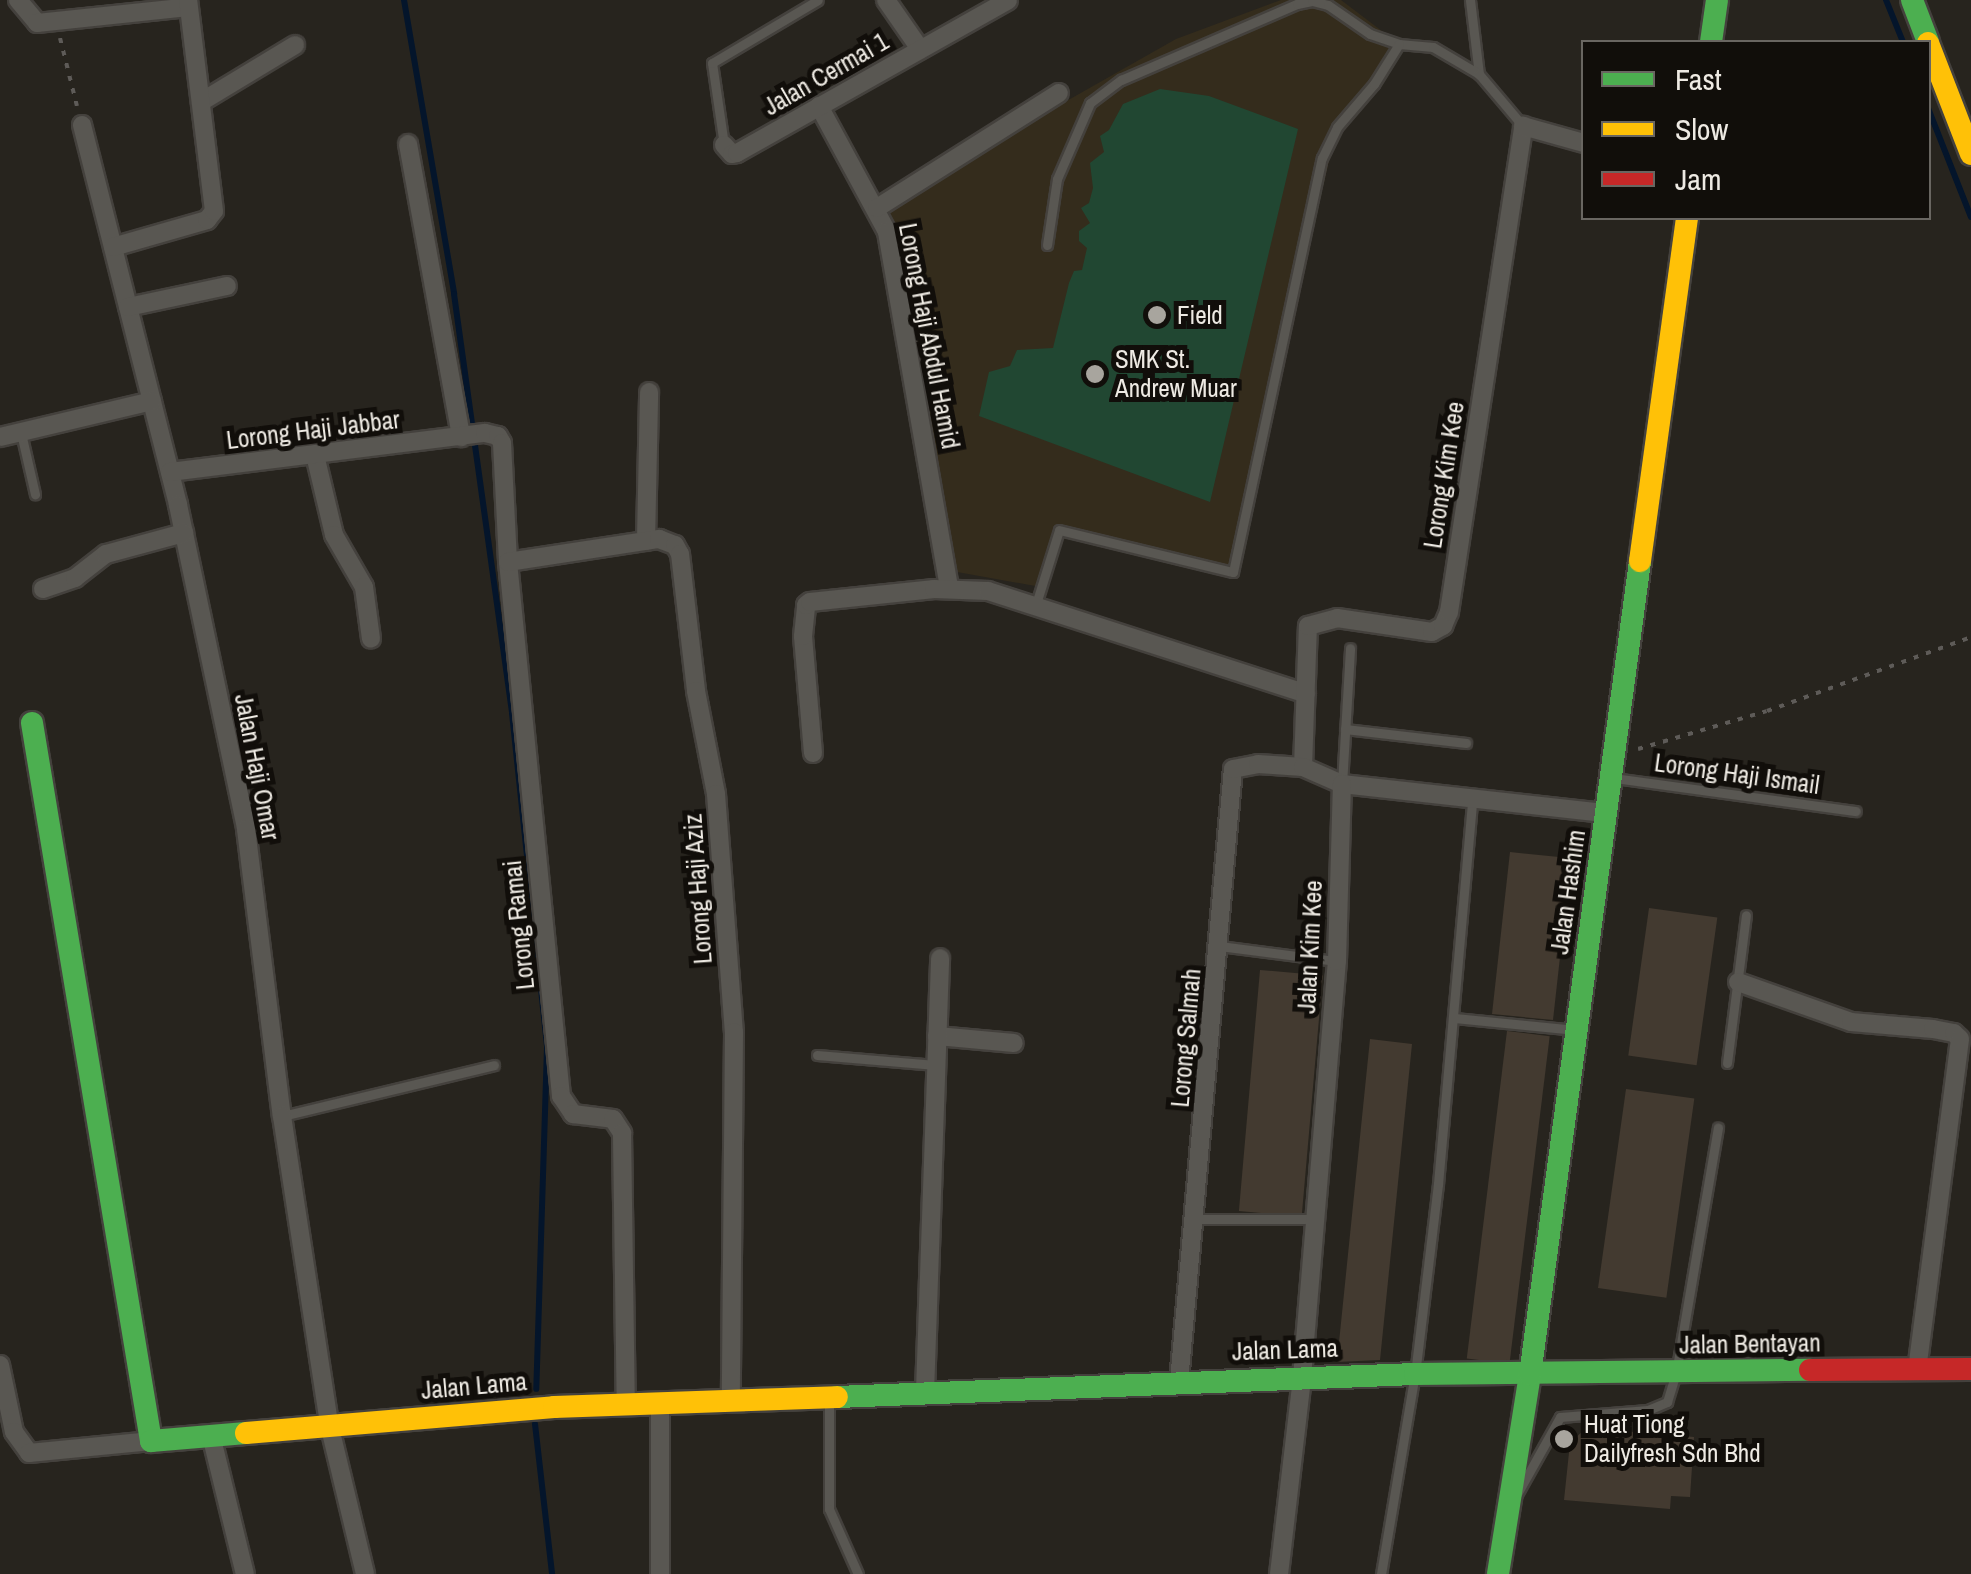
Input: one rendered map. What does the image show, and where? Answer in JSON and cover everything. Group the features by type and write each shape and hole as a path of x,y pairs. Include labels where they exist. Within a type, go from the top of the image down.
{"street":[{"path":"18,0 30,20 55,23 188,4 215,202 212,217 113,247"},
{"path":"886,0 920,49"},
{"name":"Jalan Cermai 1","path":"724,145 737,154 1008,0"},
{"path":"1711,40 1717,0"},
{"path":"1912,0 1927,40"},
{"path":"201,102 295,45"},
{"path":"1931,51 1971,154"},
{"path":"877,208 1058,92"},
{"name":"Lorong Haji Abdul Hamid","path":"819,106 877,208 890,247 949,589"},
{"name":"Jalan Haji Omar","path":"82,125 170,472 246,829 282,1116 330,1428 365,1574"},
{"path":"1523,126 1581,142"},
{"name":"Lorong Kim Kee","path":"1306,694 1308,626 1337,618 1432,632 1443,626 1523,126"},
{"path":"408,144 473,435"},
{"name":"Jalan Hashim","path":"1498,1574 1530,1374 1687,220"},
{"path":"128,307 227,286"},
{"path":"508,562 646,541 649,392"},
{"path":"0,437 152,402"},
{"name":"Lorong Haji Jabbar","path":"170,472 473,435"},
{"name":"Lorong Ramai","path":"473,435 498,436 502,442 508,562 561,1096 565,1108 574,1114 614,1120 622,1133 626,1406"},
{"path":"315,455 334,535 364,587 371,639"},
{"path":"43,589 75,578 106,554 184,534"},
{"name":"Lorong Haji Aziz","path":"646,541 667,541 680,554 696,692 716,794 734,1032 731,1402"},
{"path":"813,753 804,636 806,605 949,589 988,591 1036,604 1104,632 1306,694 1303,767 1342,784 1606,813"},
{"path":"0,1365 14,1432 30,1453 151,1440 32,723"},
{"name":"Lorong Salmah","path":"1179,1382 1220,946 1230,774 1237,767 1258,764 1303,767"},
{"name":"Jalan Kim Kee","path":"1278,1574 1302,1377 1315,1220 1336,960 1342,784"},
{"path":"925,1392 940,958"},
{"path":"1738,982 1851,1022 1954,1033 1960,1039 1918,1370"},
{"path":"937,1036 1014,1043"},
{"name":"Jalan Bentayan","path":"1530,1374 1971,1369"},
{"name":"Jalan Lama","path":"151,1440 554,1407 660,1406 1302,1377 1530,1374"},
{"path":"660,1406 660,1574"},
{"path":"210,1435 245,1574"}],"lane":[{"path":"724,145 712,63 818,0"},
{"path":"1047,245 1058,179 1090,103 1120,80 1312,0 1328,5 1370,34 1400,44 1433,47 1479,74 1523,126"},
{"path":"1470,0 1479,74"},
{"path":"1036,604 1059,530 1233,572 1322,158 1337,126 1366,94 1400,44"},
{"path":"21,433 35,494"},
{"path":"1342,784 1350,648"},
{"path":"1345,729 1466,744"},
{"name":"Lorong Haji Ismail","path":"1613,767 1856,810"},
{"path":"1381,1574 1415,1374 1454,1018 1472,801"},
{"path":"1728,1062 1746,915"},
{"path":"1220,946 1336,960"},
{"path":"1454,1018 1577,1030"},
{"path":"817,1055 936,1065"},
{"path":"282,1116 494,1065"},
{"path":"1509,1505 1560,1417 1659,1407 1667,1402 1676,1373 1718,1128"},
{"path":"1194,1218 1315,1220"},
{"path":"829,1397 829,1509 858,1574"}],"path":[{"path":"55,23 82,125"},
{"path":"1613,767 1971,637"}],"shaded area":[{"name":"SMK St. Andrew Muar","path":"1281,0 1341,0 1399,44 1337,127 1233,572 1059,530 1041,587 946,570 882,218 1026,124 1176,39"}],"green space":[{"name":"Field","path":"1160,89 1209,96 1298,129 1210,502 979,416 989,372 1010,366 1017,350 1053,348 1069,283 1074,271 1082,270 1087,248 1079,241 1079,231 1090,223 1081,208 1089,203 1093,188 1090,163 1104,152 1100,136 1109,130 1123,104"}],"building":[{"path":"1510,852 1559,857 1569,876 1553,1020 1492,1014"},
{"path":"1649,908 1717,918 1697,1065 1628,1056"},
{"path":"1260,970 1323,975 1302,1217 1239,1211"},
{"path":"1507,1031 1550,1036 1509,1364 1467,1359"},
{"path":"1370,1039 1412,1044 1380,1360 1337,1362"},
{"path":"1626,1089 1694,1099 1666,1298 1598,1288"},
{"path":"1586,1428 1694,1437 1690,1497 1671,1496 1670,1509 1564,1500 1570,1443"}],"waterway":[{"path":"404,0 454,294 512,713 547,1048 536,1389"},
{"path":"1886,0 1902,40"},
{"path":"1931,116 1971,217"},
{"path":"535,1424 552,1574"}],"traffic: fast":[{"path":"1711,40 1717,0"},
{"path":"1912,0 1927,40"},
{"path":"1498,1574 1530,1375 1640,561"},
{"path":"32,723 151,1441 246,1433"},
{"path":"837,1397 1415,1374 1810,1370"}],"traffic: slow":[{"path":"1931,51 1971,154"},
{"path":"1640,561 1687,220"},
{"path":"246,1433 554,1407 837,1397"}],"traffic: jam":[{"path":"1810,1370 1971,1369"}],"place":[{"name":"Field","path":"1157,315"},
{"name":"SMK St. Andrew Muar","path":"1095,374"},
{"name":"Huat Tiong Dailyfresh Sdn Bhd","path":"1564,1439"}]}
